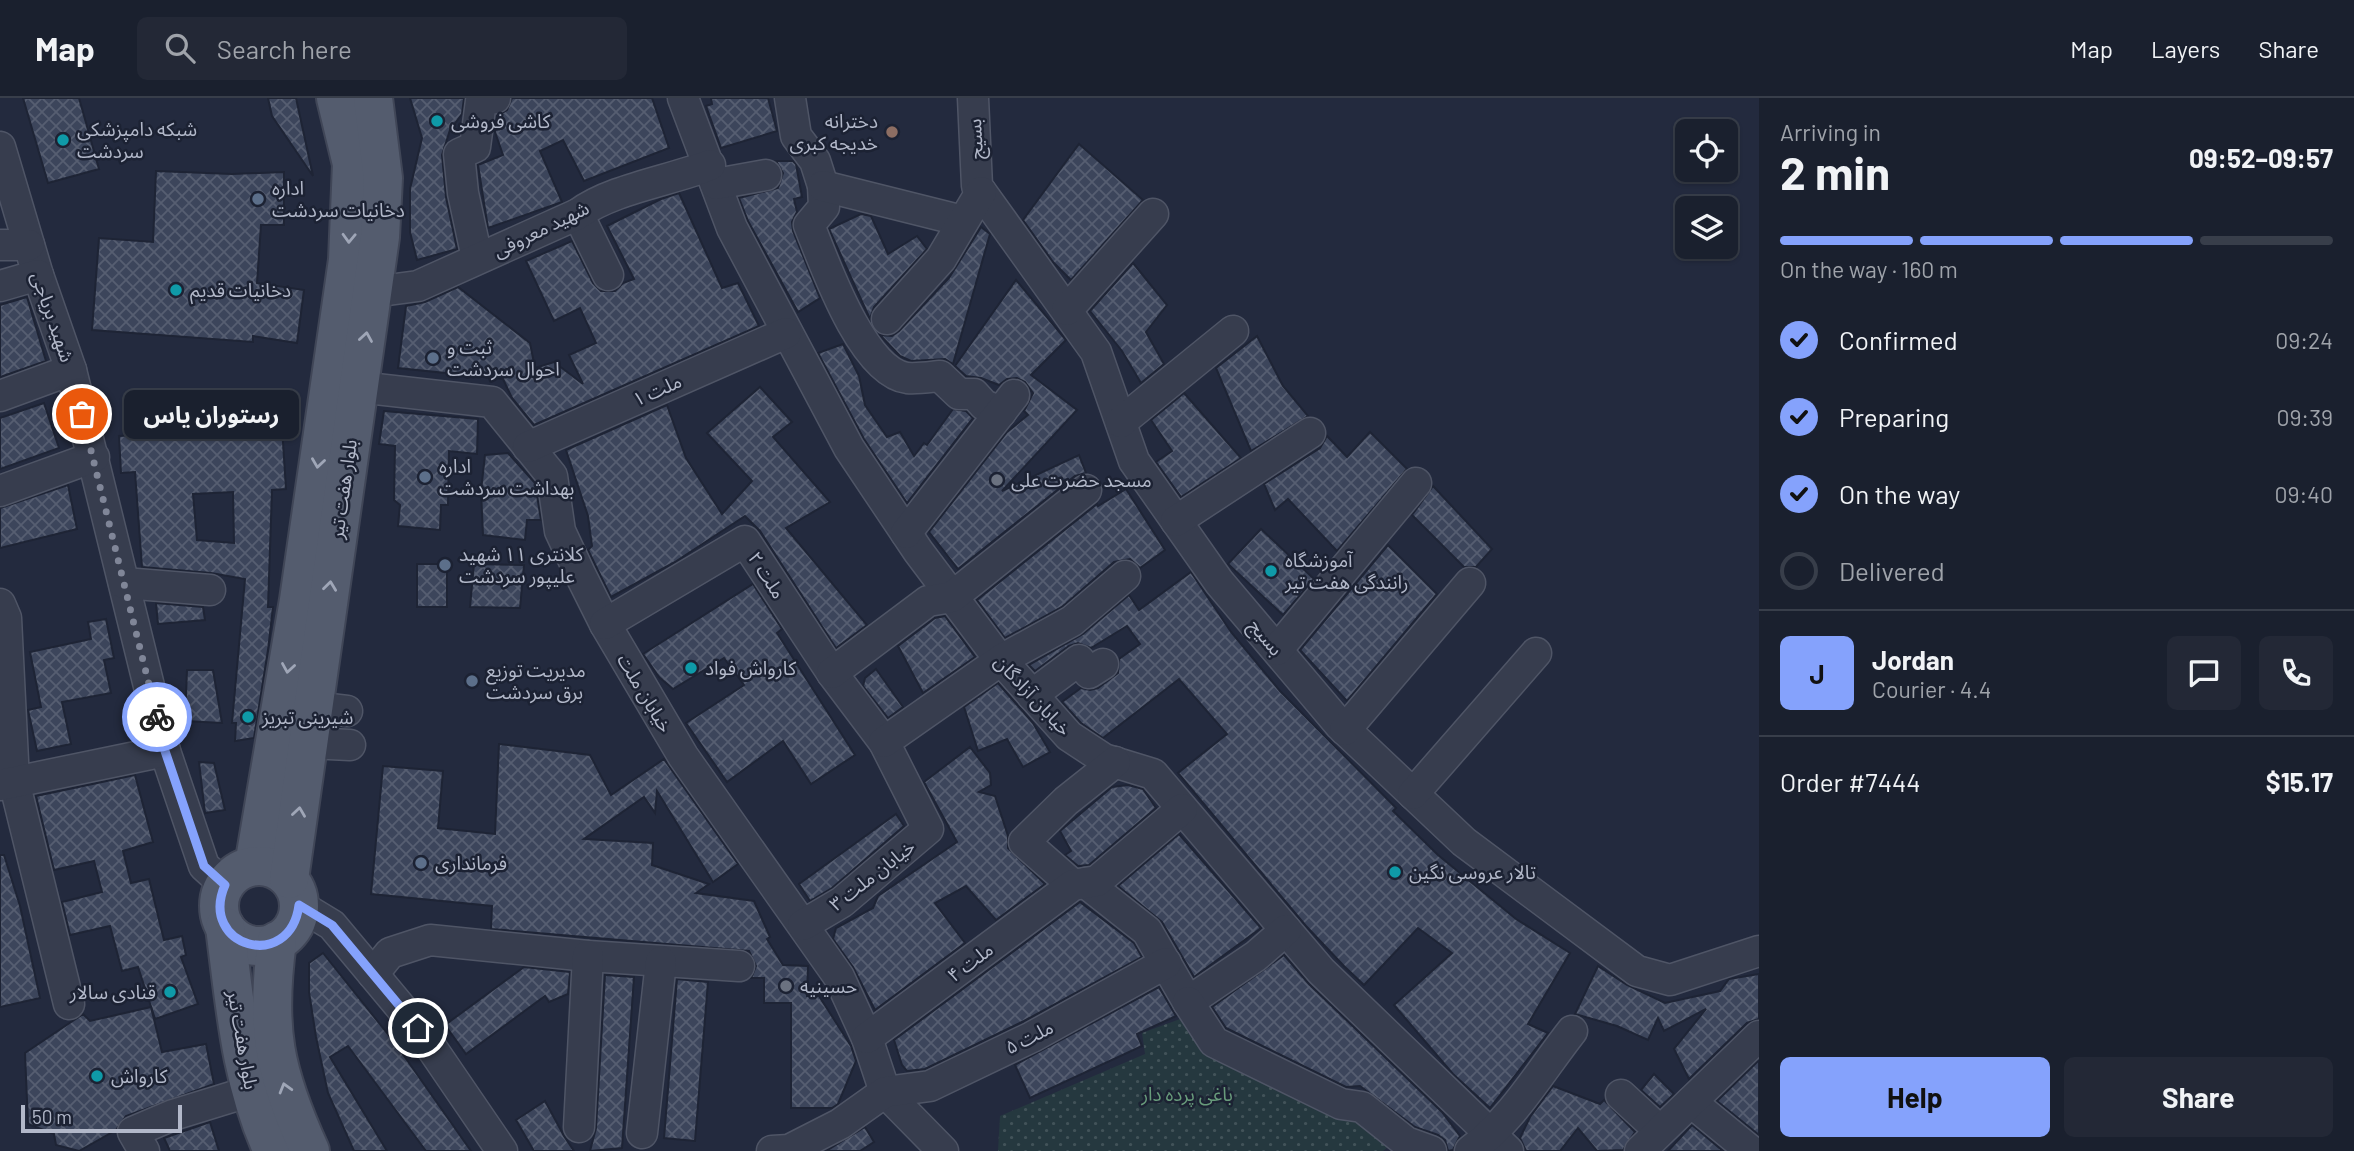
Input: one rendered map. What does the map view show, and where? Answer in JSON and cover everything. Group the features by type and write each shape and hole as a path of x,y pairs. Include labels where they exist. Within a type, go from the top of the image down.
{"main road":[{"name":"بلوار هفت تیر","path":"267,884 299,600 348,260 352,164 336,98"},
{"name":"بلوار هفت تیر","path":"273,1151 244,1069 225,927 219,906 267,884 323,720 358,387 380,237 383,178 378,114 373,98"},
{"path":"225,927 233,936 254,946 277,942 293,927 267,884"},
{"name":"بلوار هفت تیر","path":"277,942 270,1024 290,1107 310,1151"}],"street":[{"path":"477,258 463,193 459,154 474,147 481,101 495,98"},
{"path":"790,98 796,136 816,161 823,186 824,207 809,225 856,329 882,366 905,378 940,376 959,394 974,394 984,405 1007,403 906,533"},
{"name":"بسیج","path":"973,98 977,186 1096,352 1134,461 1219,582 1345,730 1464,842 1637,971 1670,980 1759,951"},
{"name":"خیابان آزادگان","path":"687,99 732,228 786,333 849,448 952,597 1001,660 1069,736 1115,762 1153,775 1321,971 1490,1145"},
{"name":"شهید بریاجی","path":"0,147 15,245 38,275 71,370 165,751 204,866 267,884 332,925 418,1028 502,1151"},
{"name":"شهید معروفی","path":"373,292 418,286 578,214 594,202 673,180 713,175 766,175"},
{"path":"823,186 963,221"},
{"path":"887,319 941,259 981,192"},
{"path":"578,214 608,275"},
{"path":"1068,310 1153,214"},
{"path":"0,286 38,275"},
{"path":"1121,422 1233,331"},
{"name":"ملت ۱","path":"528,447 786,333"},
{"path":"0,396 71,370"},
{"name":"خیابان ملت","path":"358,387 492,402 552,476 560,531 605,624 683,756 839,977 867,1038 885,1092"},
{"path":"1176,521 1310,433"},
{"path":"0,491 94,457"},
{"path":"1277,650 1416,482"},
{"path":"832,673 928,601 952,597 1086,490"},
{"name":"ملت ۲","path":"605,624 746,541 832,673 884,742"},
{"path":"884,742 1001,660 1072,621 1125,576"},
{"path":"124,583 210,590"},
{"path":"1345,730 1470,583"},
{"path":"0,604 6,618 7,783 69,1004"},
{"path":"1413,794 1536,653"},
{"path":"1032,695 1079,660 1089,673 1103,664"},
{"path":"323,720 350,745"},
{"name":"خیابان ملت ۳","path":"803,925 842,902 928,829 884,742"},
{"path":"7,783 165,751"},
{"path":"1115,762 1066,801 1024,842 1147,931 1214,1042 1341,1104 1362,1107 1406,1142 1431,1151"},
{"name":"ملت ۴","path":"867,1038 1080,884 1097,881 1182,809"},
{"path":"1188,1002 1256,956 1286,930"},
{"path":"373,974 390,953 430,940 588,956 739,966"},
{"path":"579,1127 588,956"},
{"path":"642,1133 661,962"},
{"name":"ملت ۵","path":"885,1092 930,1086 1032,1037 1166,963"},
{"path":"1490,1145 1572,1031"},
{"path":"1621,1095 1648,1145 1759,1036"},
{"path":"144,1151 133,1132 173,1115 251,1091"},
{"path":"772,1151 789,1150 840,1124 885,1092 943,1151"},
{"path":"1691,1102 1751,1151"}],"green space":[{"name":"باغی پرده دار","path":"1180,1019 1214,1042 1400,1137 1383,1151 998,1151 1000,1116 1145,1054 1142,1033"}],"building":[{"name":"شبکه دامپزشکی سردشت","path":"23,98 79,98 99,169 48,183"},
{"path":"268,98 296,98 313,176 272,116"},
{"path":"410,98 464,98 462,114 450,130 442,155 446,197 457,249 417,260 410,232 410,189 422,138"},
{"path":"512,98 652,98 669,148 584,181 563,140 540,151 562,202 488,228 478,165 503,155 495,132 497,116 507,110"},
{"path":"711,98 768,98 777,131 721,148 706,106 712,104"},
{"path":"1079,144 1143,200 1071,280 1053,262 1023,220"},
{"path":"776,161 793,161 796,164 802,197 794,199 797,212 792,222 793,231 820,298 798,312 748,221 739,198 778,188 783,173"},
{"path":"156,171 232,174 284,172 284,225 261,225 257,283 304,290 297,343 253,336 253,342 92,330 99,238 153,242"},
{"path":"679,193 722,288 738,283 759,326 534,425 512,398 503,379 398,368 406,306 425,302 458,287 530,343 535,368 554,362 583,384 569,355 596,343 580,308 554,321 526,261 572,241 593,283 601,291 615,291 623,283 634,279 607,226"},
{"path":"861,214 871,216 888,254 917,236 927,249 874,307 870,319 829,229"},
{"path":"981,227 990,234 953,364 945,359 911,361 900,356 880,335 892,336 899,331 949,278"},
{"path":"1133,263 1167,305 1146,332 1164,364 1141,383 1122,351 1090,311"},
{"path":"1016,280 1066,340 1031,375 1077,410 1002,491 1079,455 1086,473 1075,476 958,569 929,532 1007,432 1028,415 1024,411 1033,393 1025,382 1017,378 1007,379 999,385 966,376 955,366"},
{"path":"27,297 46,361 0,377 0,305"},
{"path":"1257,336 1283,386 1308,416 1251,451 1216,368"},
{"path":"843,344 859,376 865,405 887,437 900,432 914,456 924,443 927,445 953,409 966,411 973,418 907,503 864,439 818,353"},
{"path":"760,387 792,422 773,437 830,502 786,528 867,625 836,648 760,531 745,516 675,562 611,597 588,550 592,546 588,516 566,450 667,405 686,458 722,514 752,481 707,433"},
{"path":"1184,393 1241,458 1181,497 1156,462 1172,451 1151,420"},
{"path":"44,403 59,448 0,469 0,418"},
{"path":"384,411 478,419 477,454 449,451 448,505 441,505 440,530 398,526 400,505 394,500 395,446 379,444"},
{"path":"282,427 286,489 272,490 268,607 273,607 254,738 235,741 236,723 232,723 245,579 142,567 135,472 121,473 119,436","holes":["233,492 234,543 197,540 193,494"]},
{"path":"1370,432 1407,469 1337,551 1288,499 1275,510 1264,484 1320,448 1327,436 1347,457"},
{"path":"508,453 535,483 541,520 527,520 525,540 483,535 481,491 485,455"},
{"path":"68,485 77,529 0,548 0,508"},
{"path":"1433,486 1492,549 1476,567 1464,567 1412,515"},
{"path":"1126,489 1165,550 1140,568 1130,559 1114,562 1062,607 1005,638 977,600 1097,504 1098,506"},
{"name":"آموزشگاه رانندگی هفت تیر","path":"1261,529 1314,579 1283,615 1228,564"},
{"path":"1388,545 1437,594 1347,701 1300,650"},
{"path":"417,564 447,564 447,607 417,607"},
{"path":"474,564 524,565 520,608 470,607"},
{"path":"1191,572 1231,632 1280,691 1396,808 1393,811 1438,855 1516,919 1570,953 1528,1024 1548,1033 1490,1108 1453,1074 1394,1005 1452,953 1418,928 1364,985 1344,966 1306,926 1178,773 1227,734 1179,679 1103,738 1081,723 1062,702 1081,688 1098,688 1118,673 1119,659 1140,644 1127,626 1091,648 1078,643 1069,646 1035,671 1029,665 1083,634 1129,595 1139,610"},
{"path":"753,584 782,629 777,633 855,755 811,784 783,741 727,782 686,723 744,685 724,658 673,689 659,677 643,654"},
{"path":"156,603 203,607 205,620 158,624"},
{"path":"945,616 975,657 923,693 898,646 935,618"},
{"path":"106,619 114,658 104,660 111,693 62,702 71,744 37,751 28,710 41,707 30,652 91,639 88,622"},
{"path":"876,669 903,707 888,718 863,686 865,678"},
{"path":"187,670 213,670 222,723 185,721"},
{"path":"998,683 1033,723 1050,752 1023,767 1007,739 978,751 964,707"},
{"path":"499,744 590,755 611,795 664,759 738,864 713,882 657,791 655,813 644,797 584,839 653,843 652,865 709,884 696,893 754,901 770,937 767,939 783,965 808,966 807,996 819,996 851,1046 856,1061 838,1104 832,1108 791,1108 791,1003 764,1003 764,978 751,978 756,966 749,951 491,929 492,906 371,894 383,766 443,771 438,828 495,834"},
{"path":"970,747 990,773 991,785 979,792 995,796 1008,836 1008,848 1045,884 996,920 966,886 935,903 965,943 875,1010 853,967 833,939 836,928 873,908 878,896 957,842 924,782"},
{"path":"199,762 214,763 225,810 205,813"},
{"path":"135,775 153,842 123,851 131,883 149,879 164,940 182,936 186,955 181,957 198,1004 155,1019 138,967 122,971 110,926 70,935 62,902 102,892 94,861 54,870 36,796"},
{"path":"1128,785 1143,789 1156,808 1089,865 1078,866 1065,855 1071,851 1060,831 1112,787"},
{"path":"896,814 904,826 832,888 810,901 799,884"},
{"path":"1179,834 1261,928 1194,977 1162,922 1118,886"},
{"path":"0,855 4,855 20,906 40,998 0,1007"},
{"path":"1080,902 1134,943 1142,957 1024,1021 925,1069 907,1071 902,1065 894,1040"},
{"path":"323,953 395,1043 471,1151 426,1151 348,1046 330,1057 387,1151 354,1151 328,1093 316,1037 309,992 309,963"},
{"path":"1284,955 1309,984 1442,1112 1460,1136 1453,1150 1448,1151 1445,1140 1438,1135 1415,1127 1360,1086 1346,1087 1226,1028 1212,1007"},
{"path":"1598,966 1627,985 1665,1003 1720,991 1729,979 1759,974 1759,1019 1747,1023 1689,1079 1674,1049 1706,1009 1664,1031 1658,1018 1648,1040 1617,1026 1575,1014"},
{"path":"524,967 570,972 568,994 549,1002 545,996 466,1054 445,1025"},
{"path":"605,975 634,977 622,1148 590,1151 596,1128"},
{"path":"677,979 708,982 695,1141 664,1138"},
{"path":"1159,987 1176,1016 1137,1034 1142,1046 1030,1098 1015,1065"},
{"name":"کارواش","path":"151,1007 162,1052 206,1044 214,1084 126,1116 116,1130 79,1151 56,1145 54,1134 28,1124 25,1053 83,1014 90,1021"},
{"path":"1759,1060 1759,1135 1717,1101"},
{"path":"1654,1074 1674,1094 1660,1107 1641,1090"},
{"path":"1553,1086 1600,1104 1604,1100 1635,1132 1623,1150 1597,1151 1578,1128 1560,1151 1526,1151 1520,1138 1530,1117"},
{"path":"545,1101 574,1151 534,1151 516,1120"},
{"path":"210,1122 219,1151 170,1151 164,1138"},
{"path":"1692,1125 1723,1151 1668,1151"},
{"path":"865,1127 874,1142 860,1151 826,1151"}],"way so far":[{"path":"82,414 157,717"}],"place":[{"name":"کاشی فروشی","path":"437,121"},
{"name":"دخترانه خدیجه کبری","path":"892,132"},
{"name":"شبکه دامپزشکی سردشت","path":"63,140"},
{"name":"اداره دخانیات سردشت","path":"258,199"},
{"name":"دخانیات قدیم","path":"176,290"},
{"name":"ثبت و احوال سردشت","path":"433,358"},
{"name":"رستوران یاس","path":"82,414"},
{"name":"اداره بهداشت سردشت","path":"425,477"},
{"name":"مسجد حضرت علی","path":"997,480"},
{"name":"کلانتری ۱۱ شهید علیپور سردشت","path":"445,565"},
{"name":"آموزشگاه رانندگی هفت تیر","path":"1271,571"},
{"name":"کارواش فواد","path":"691,668"},
{"name":"مدیریت توزیع برق سردشت","path":"472,681"},
{"name":"شیرینی تبریز","path":"248,717"},
{"name":"فرمانداری","path":"421,863"},
{"name":"تالار عروسی نگین","path":"1395,872"},
{"name":"حسینیه","path":"786,986"},
{"name":"قنادی سالار","path":"170,992"},
{"name":"کارواش","path":"97,1076"}],"route":[{"path":"157,717 165,751 204,866 225,885 219,906 225,927 243,942 266,946 277,942 293,927 299,905 332,925 418,1028"}]}
